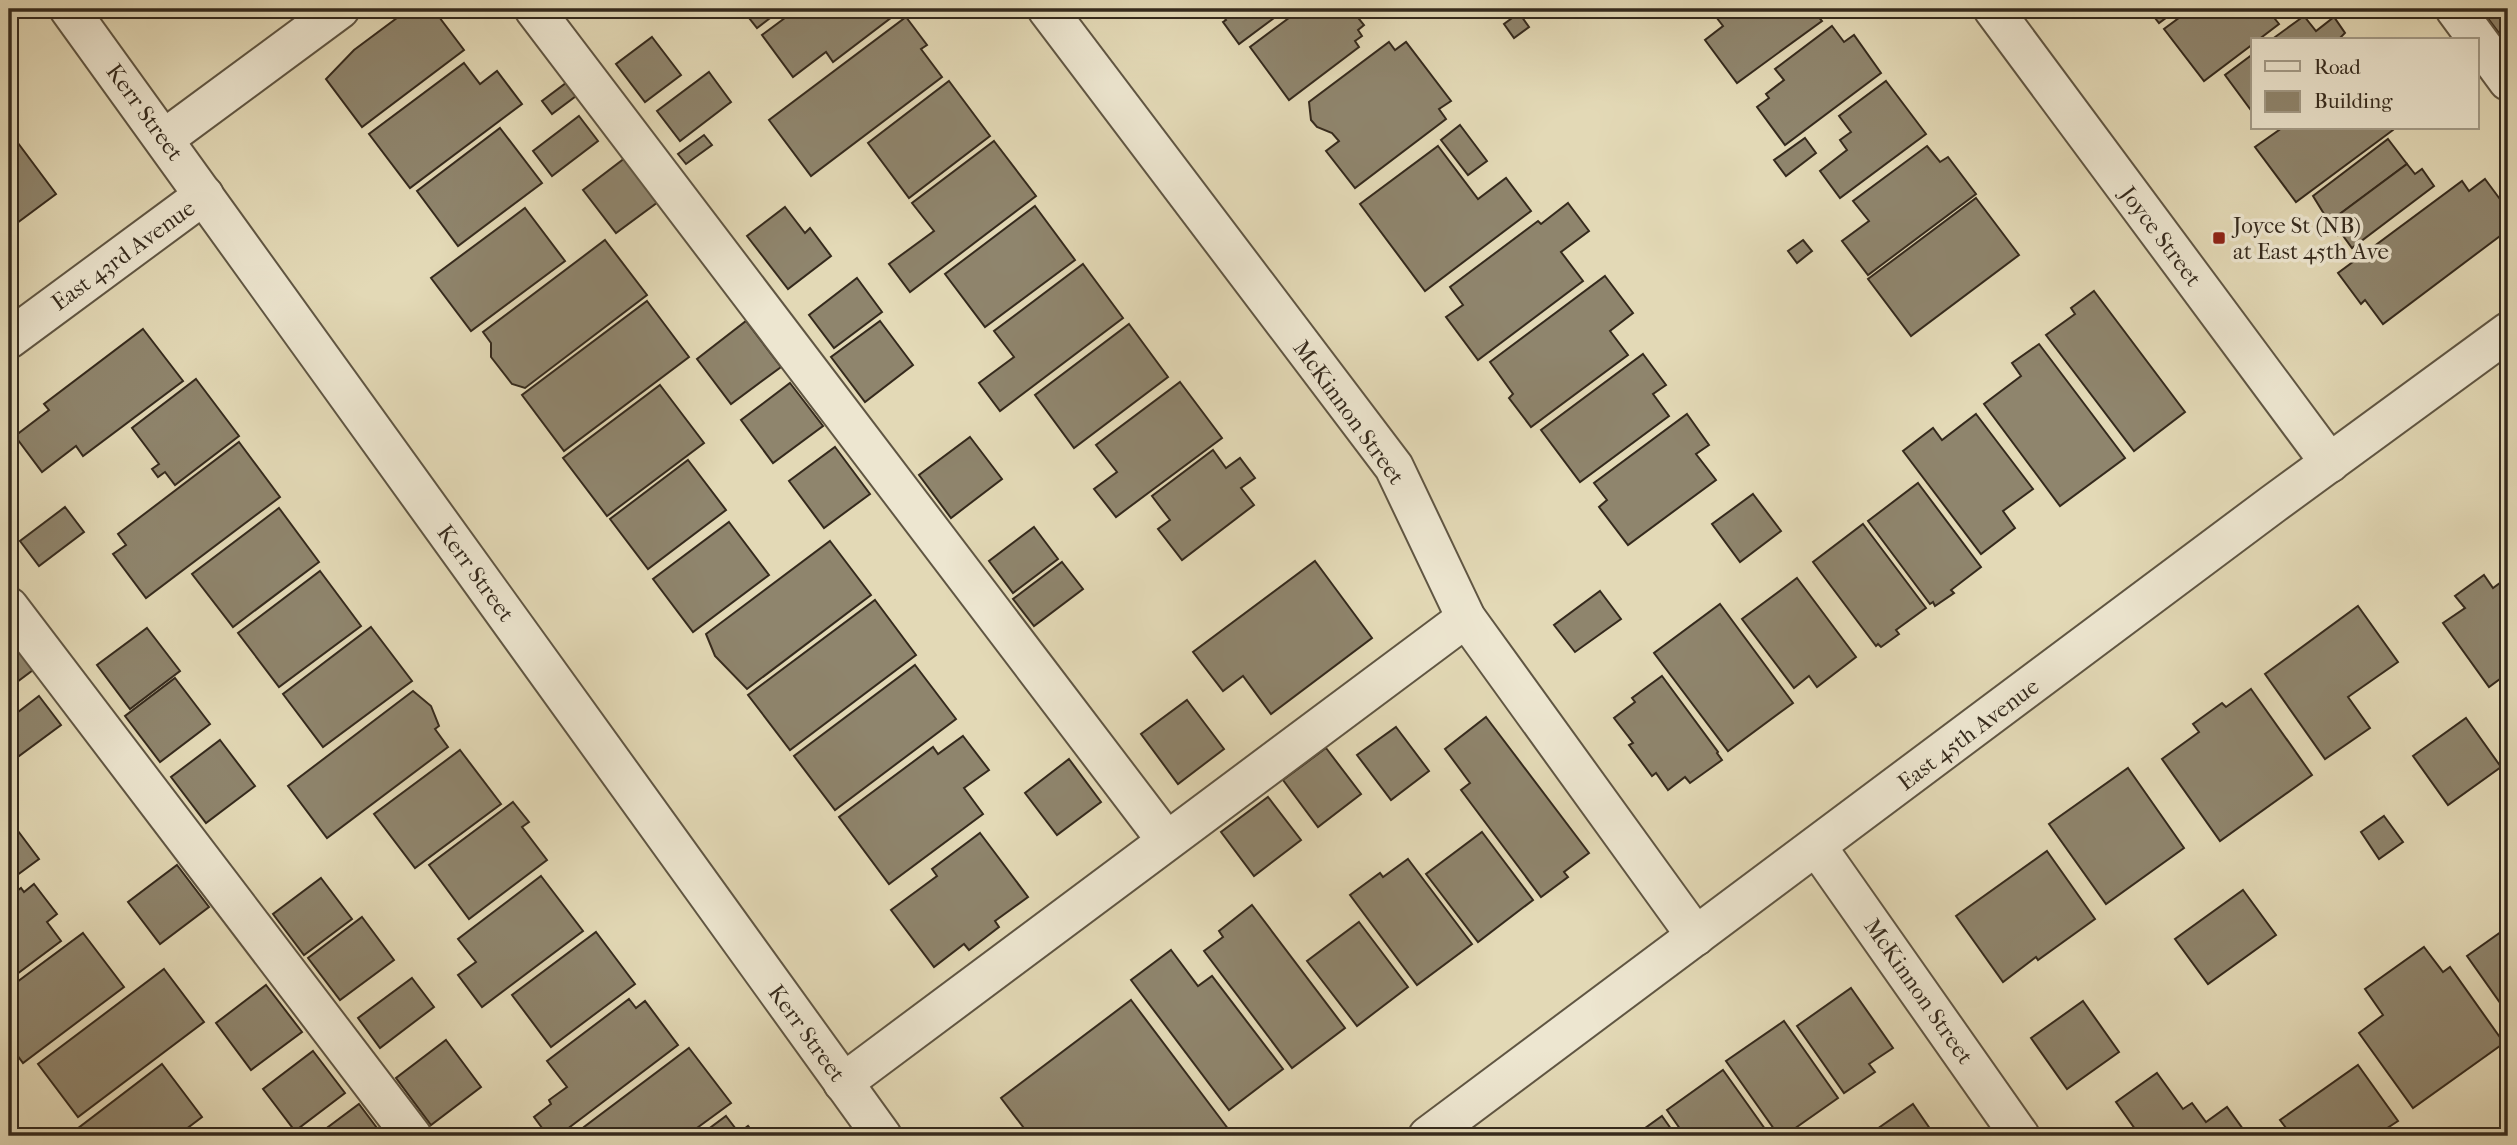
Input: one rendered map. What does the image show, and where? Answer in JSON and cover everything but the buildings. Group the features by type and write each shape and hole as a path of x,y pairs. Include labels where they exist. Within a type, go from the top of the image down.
{"street":[{"name":"Kerr Street","path":"69,9 843,1083 865,1130"},
{"path":"164,139 340,9"},
{"path":"534,9 1167,840"},
{"name":"McKinnon Street","path":"1047,9 1394,467 1466,618 1696,936"},
{"name":"Joyce Street","path":"1993,9 2330,463"},
{"path":"2455,9 2476,38"},
{"path":"2478,40 2508,81"},
{"name":"East 43rd Avenue","path":"9,339 204,195"},
{"name":"East 45th Avenue","path":"1428,1136 2508,332"},
{"path":"9,607 412,1136"},
{"path":"843,1083 1466,618"},
{"name":"McKinnon Street","path":"1817,847 2020,1136"}],"place":[{"name":"Joyce St (NB) at East 45th Ave","path":"2219,238"}]}
